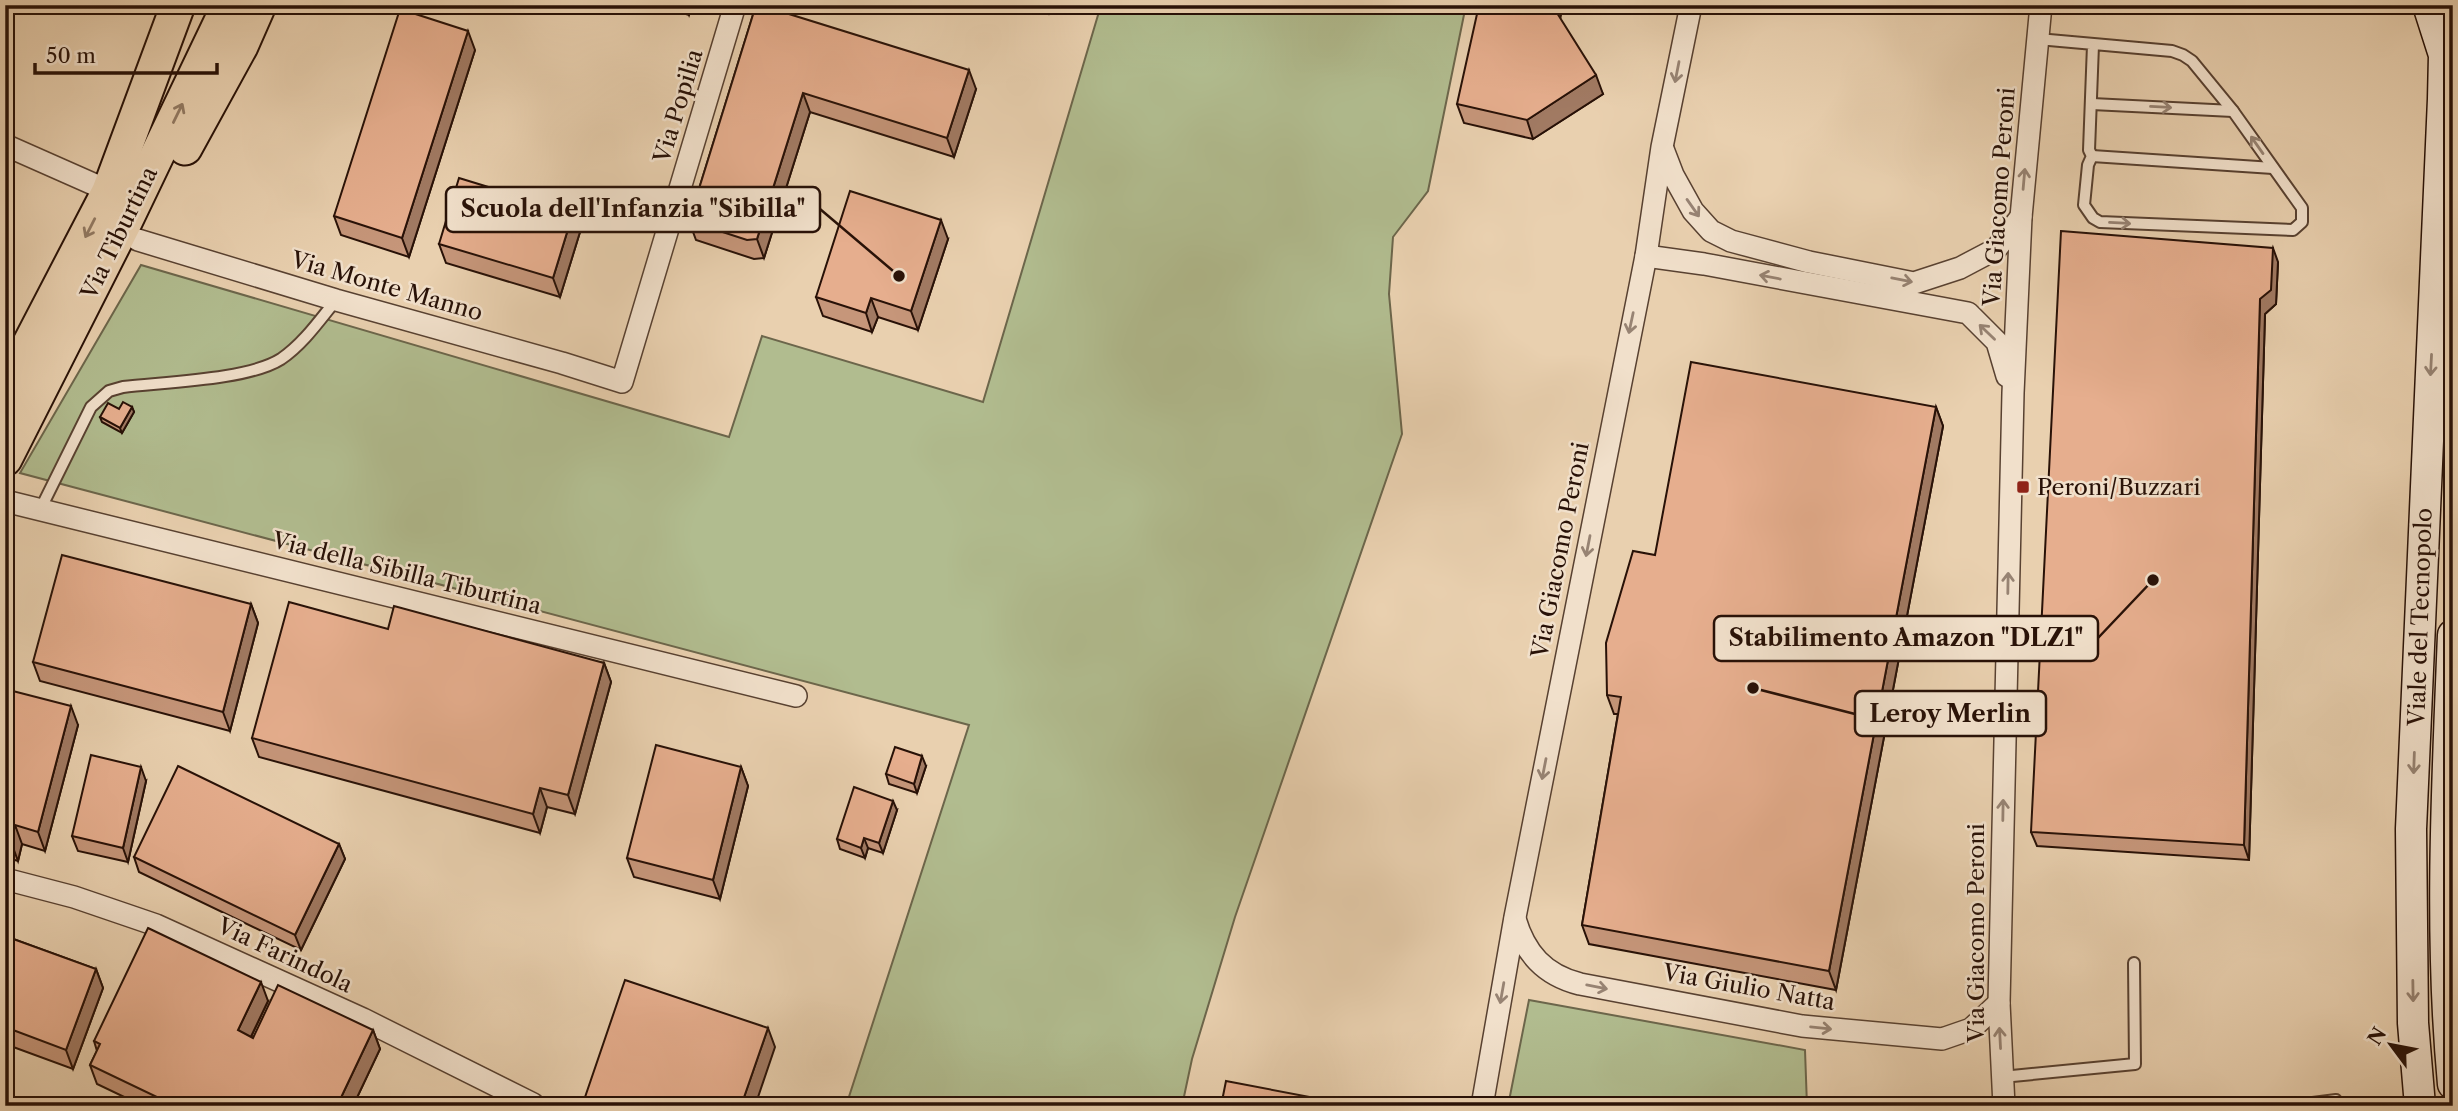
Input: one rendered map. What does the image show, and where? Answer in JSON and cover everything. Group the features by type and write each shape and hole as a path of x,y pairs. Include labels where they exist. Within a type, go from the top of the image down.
{"main road":[{"name":"Via Tiburtina","path":"5,391 109,191 178,5"},
{"name":"Via Tiburtina","path":"9,451 126,220 229,5"},
{"path":"9,451 138,240 260,5"},
{"name":"Viale del Tecnopolo","path":"2420,1106 2413,1023 2412,829 2444,66 2444,55 2427,5"},
{"name":"Viale del Tecnopolo","path":"2453,635 2445,839 2447,1023 2453,1084"}],"street":[{"name":"Via Popilia","path":"622,382 735,5"},
{"name":"Via Giacomo Peroni","path":"1482,1106 1515,917 1646,256 1662,147 1691,5"},
{"name":"Via Giacomo Peroni","path":"2004,1106 1999,1003 2012,393 2021,217 2041,5"},
{"path":"5,145 109,191"},
{"path":"1662,147 1673,175 1693,211 1711,231 1731,241 1783,255 1914,283 1960,268 1996,249 2021,217"},
{"name":"Via Monte Manno","path":"138,240 622,382"},
{"path":"1646,256 1704,264 1968,313 1997,342 2012,393"},
{"name":"Via della Sibilla Tiburtina","path":"5,501 796,696"},
{"name":"Via Farindola","path":"5,879 94,903 165,929 363,1019 533,1104"},
{"name":"Via Giulio Natta","path":"1515,917 1529,951 1543,967 1559,978 1802,1026 1942,1040 1971,1029 1999,1003"}],"lane":[{"path":"2038,39 2172,51 2192,61 2233,111 2302,208 2302,222 2293,230 2100,222 2093,218 2084,205 2088,165 2092,156"},
{"path":"2092,156 2089,150 2094,45"},
{"path":"2092,104 2233,111"},
{"path":"2092,156 2273,168"},
{"path":"40,510 91,407 108,391 241,374 263,368 293,349 336,300"},
{"path":"2002,1077 2134,1064 2134,963"},
{"path":"2289,1106 2336,1100"},
{"path":"5,1101 13,1106"}],"green space":[{"path":"1101,5 1466,5 1428,191 1393,237 1389,294 1402,434 1235,917 1192,1059 1182,1106 846,1106 969,725 20,473 141,265 729,437 762,336 983,402"},
{"path":"1529,1000 1805,1050 1807,1106 1508,1106"}],"building":[{"path":"756,5 969,70 947,138 803,93 757,239 747,240 689,221"},
{"path":"1479,5 1552,5 1596,75 1527,120 1457,104"},
{"path":"400,9 468,31 402,238 334,216"},
{"path":"459,178 573,213 553,278 439,244"},
{"path":"850,191 941,220 911,311 871,298 866,313 816,297"},
{"path":"2061,231 2273,248 2271,290 2260,299 2244,845 2031,832"},
{"path":"1691,362 1936,407 1829,971 1582,925 1621,697 1607,695 1606,643 1633,551 1655,555"},
{"path":"123,402 132,407 120,428 100,417 108,403 119,409"},
{"path":"62,555 251,604 223,712 33,662"},
{"path":"289,602 388,629 394,606 604,663 568,795 540,788 533,814 252,738"},
{"path":"5,689 71,706 38,832 15,825 11,842 5,840"},
{"path":"656,745 741,767 713,880 627,858"},
{"path":"895,747 922,756 914,784 886,774"},
{"path":"91,755 141,767 123,848 72,836"},
{"path":"178,766 339,844 295,935 134,857"},
{"path":"854,787 893,801 879,843 864,838 861,848 837,839"},
{"path":"148,928 261,982 238,1030 253,1038 278,985 373,1030 337,1106 155,1106 159,1098 90,1065 100,1044 94,1041"},
{"path":"5,936 96,969 66,1050 5,1027"},
{"path":"625,980 768,1028 741,1106 582,1106"},
{"path":"1226,1081 1357,1106 1221,1106"}],"place":[{"name":"Scuola dell'Infanzia \"Sibilla\"","path":"899,276"},
{"name":"Peroni/Buzzari","path":"2023,487"},
{"name":"Stabilimento Amazon \"DLZ1\"","path":"2153,580"},
{"name":"Leroy Merlin","path":"1753,688"}]}
